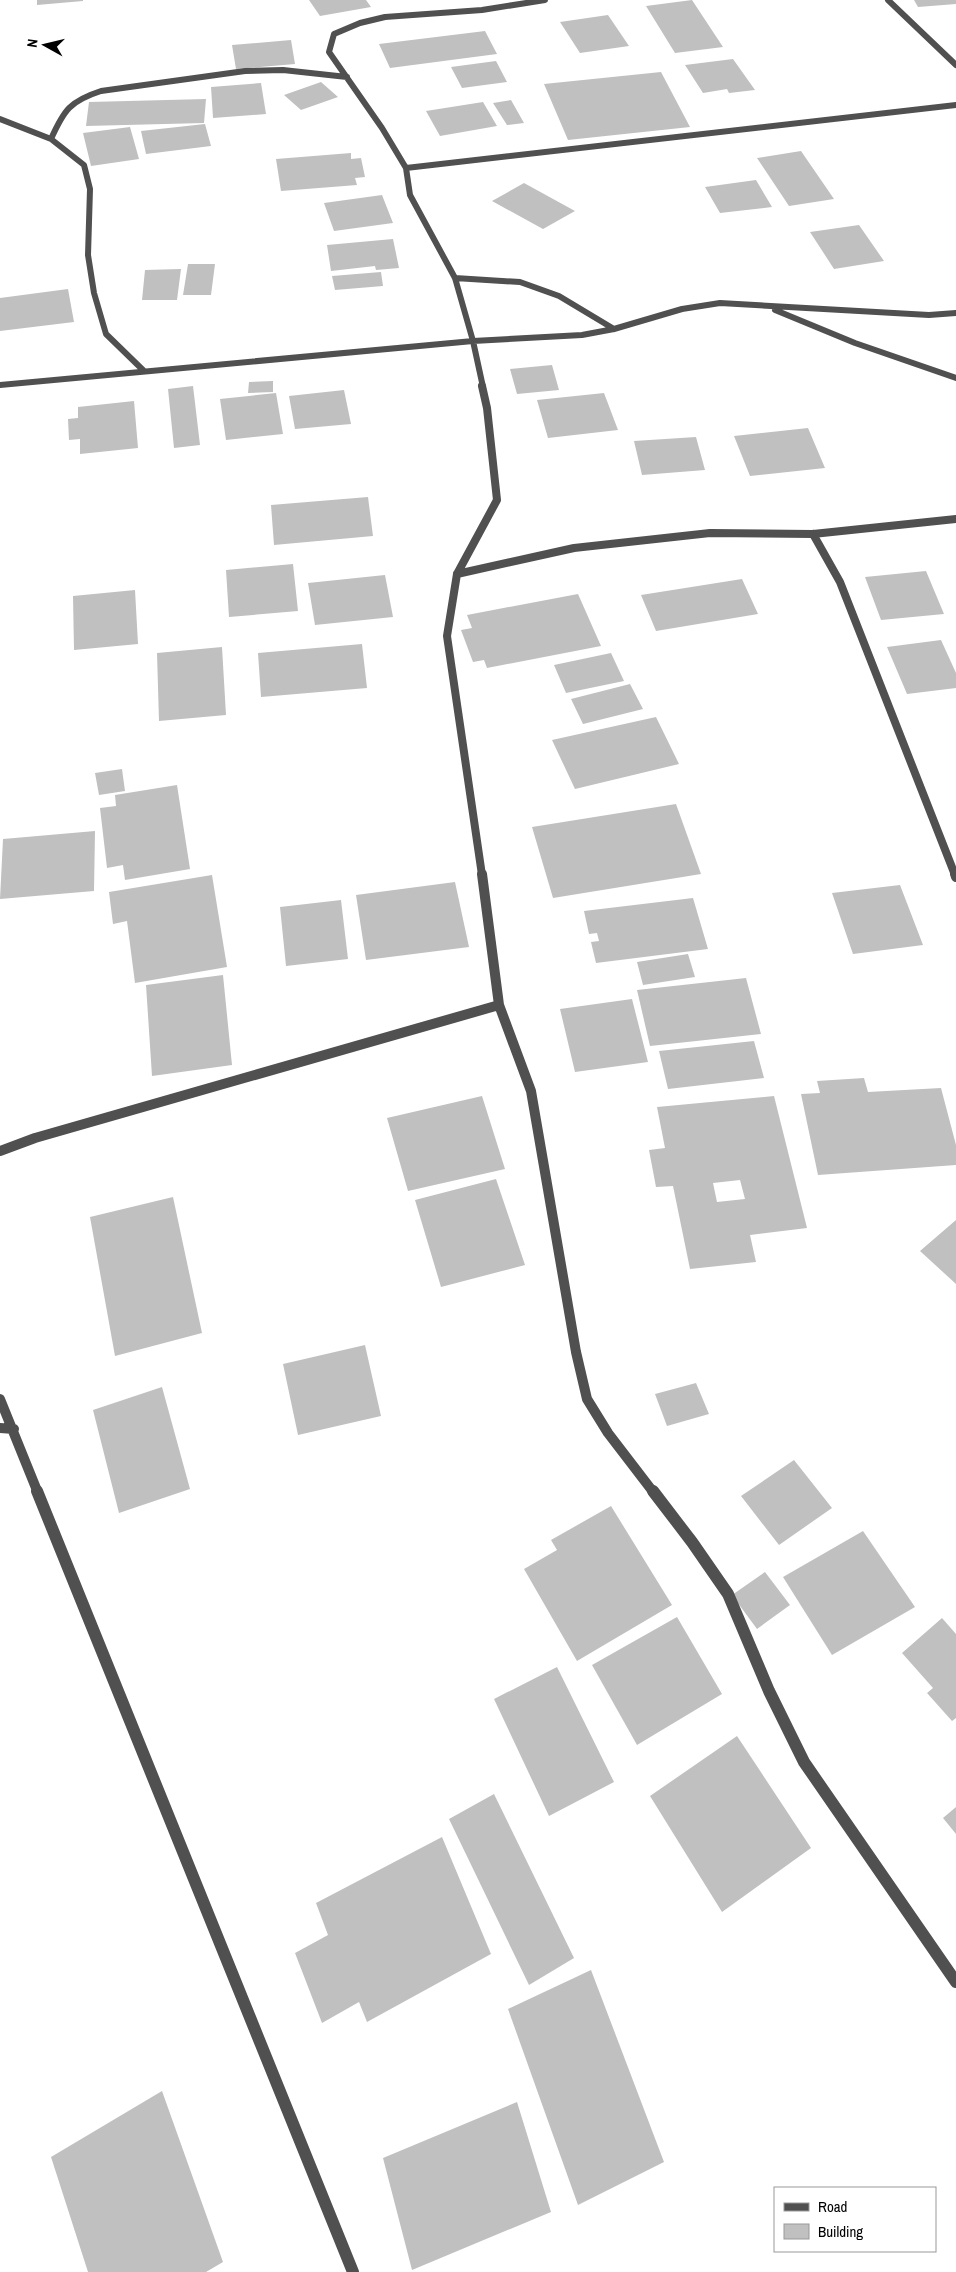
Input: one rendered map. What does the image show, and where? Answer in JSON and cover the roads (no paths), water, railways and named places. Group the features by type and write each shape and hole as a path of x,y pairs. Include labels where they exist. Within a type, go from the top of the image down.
{"street":[{"path":"545,0 482,10 385,18 360,23 334,34 329,52 406,168 410,195 455,278 473,341 488,408 497,500 457,574 447,636 487,907 499,1005 531,1091 574,1342 587,1399 608,1433 692,1542 728,1594 769,1691 804,1762 956,1982"},
{"path":"888,0 956,65"},
{"path":"51,139 64,110 78,98 101,91 245,71 283,70 347,77"},
{"path":"406,168 956,105"},
{"path":"0,119 51,139 84,165 90,189 88,256 94,293 106,334 144,371"},
{"path":"455,278 520,282 559,296 614,329"},
{"path":"0,385 473,341 582,335 614,329 682,309 720,303 929,315 956,313"},
{"path":"768,307 854,343 956,378"},
{"path":"457,574 574,548 710,533 813,534 956,519"},
{"path":"813,534 840,582 948,850 956,877"},
{"path":"0,1151 35,1138 499,1005"},
{"path":"0,1399 14,1429 353,2272"},
{"path":"0,1428 14,1429"}]}
